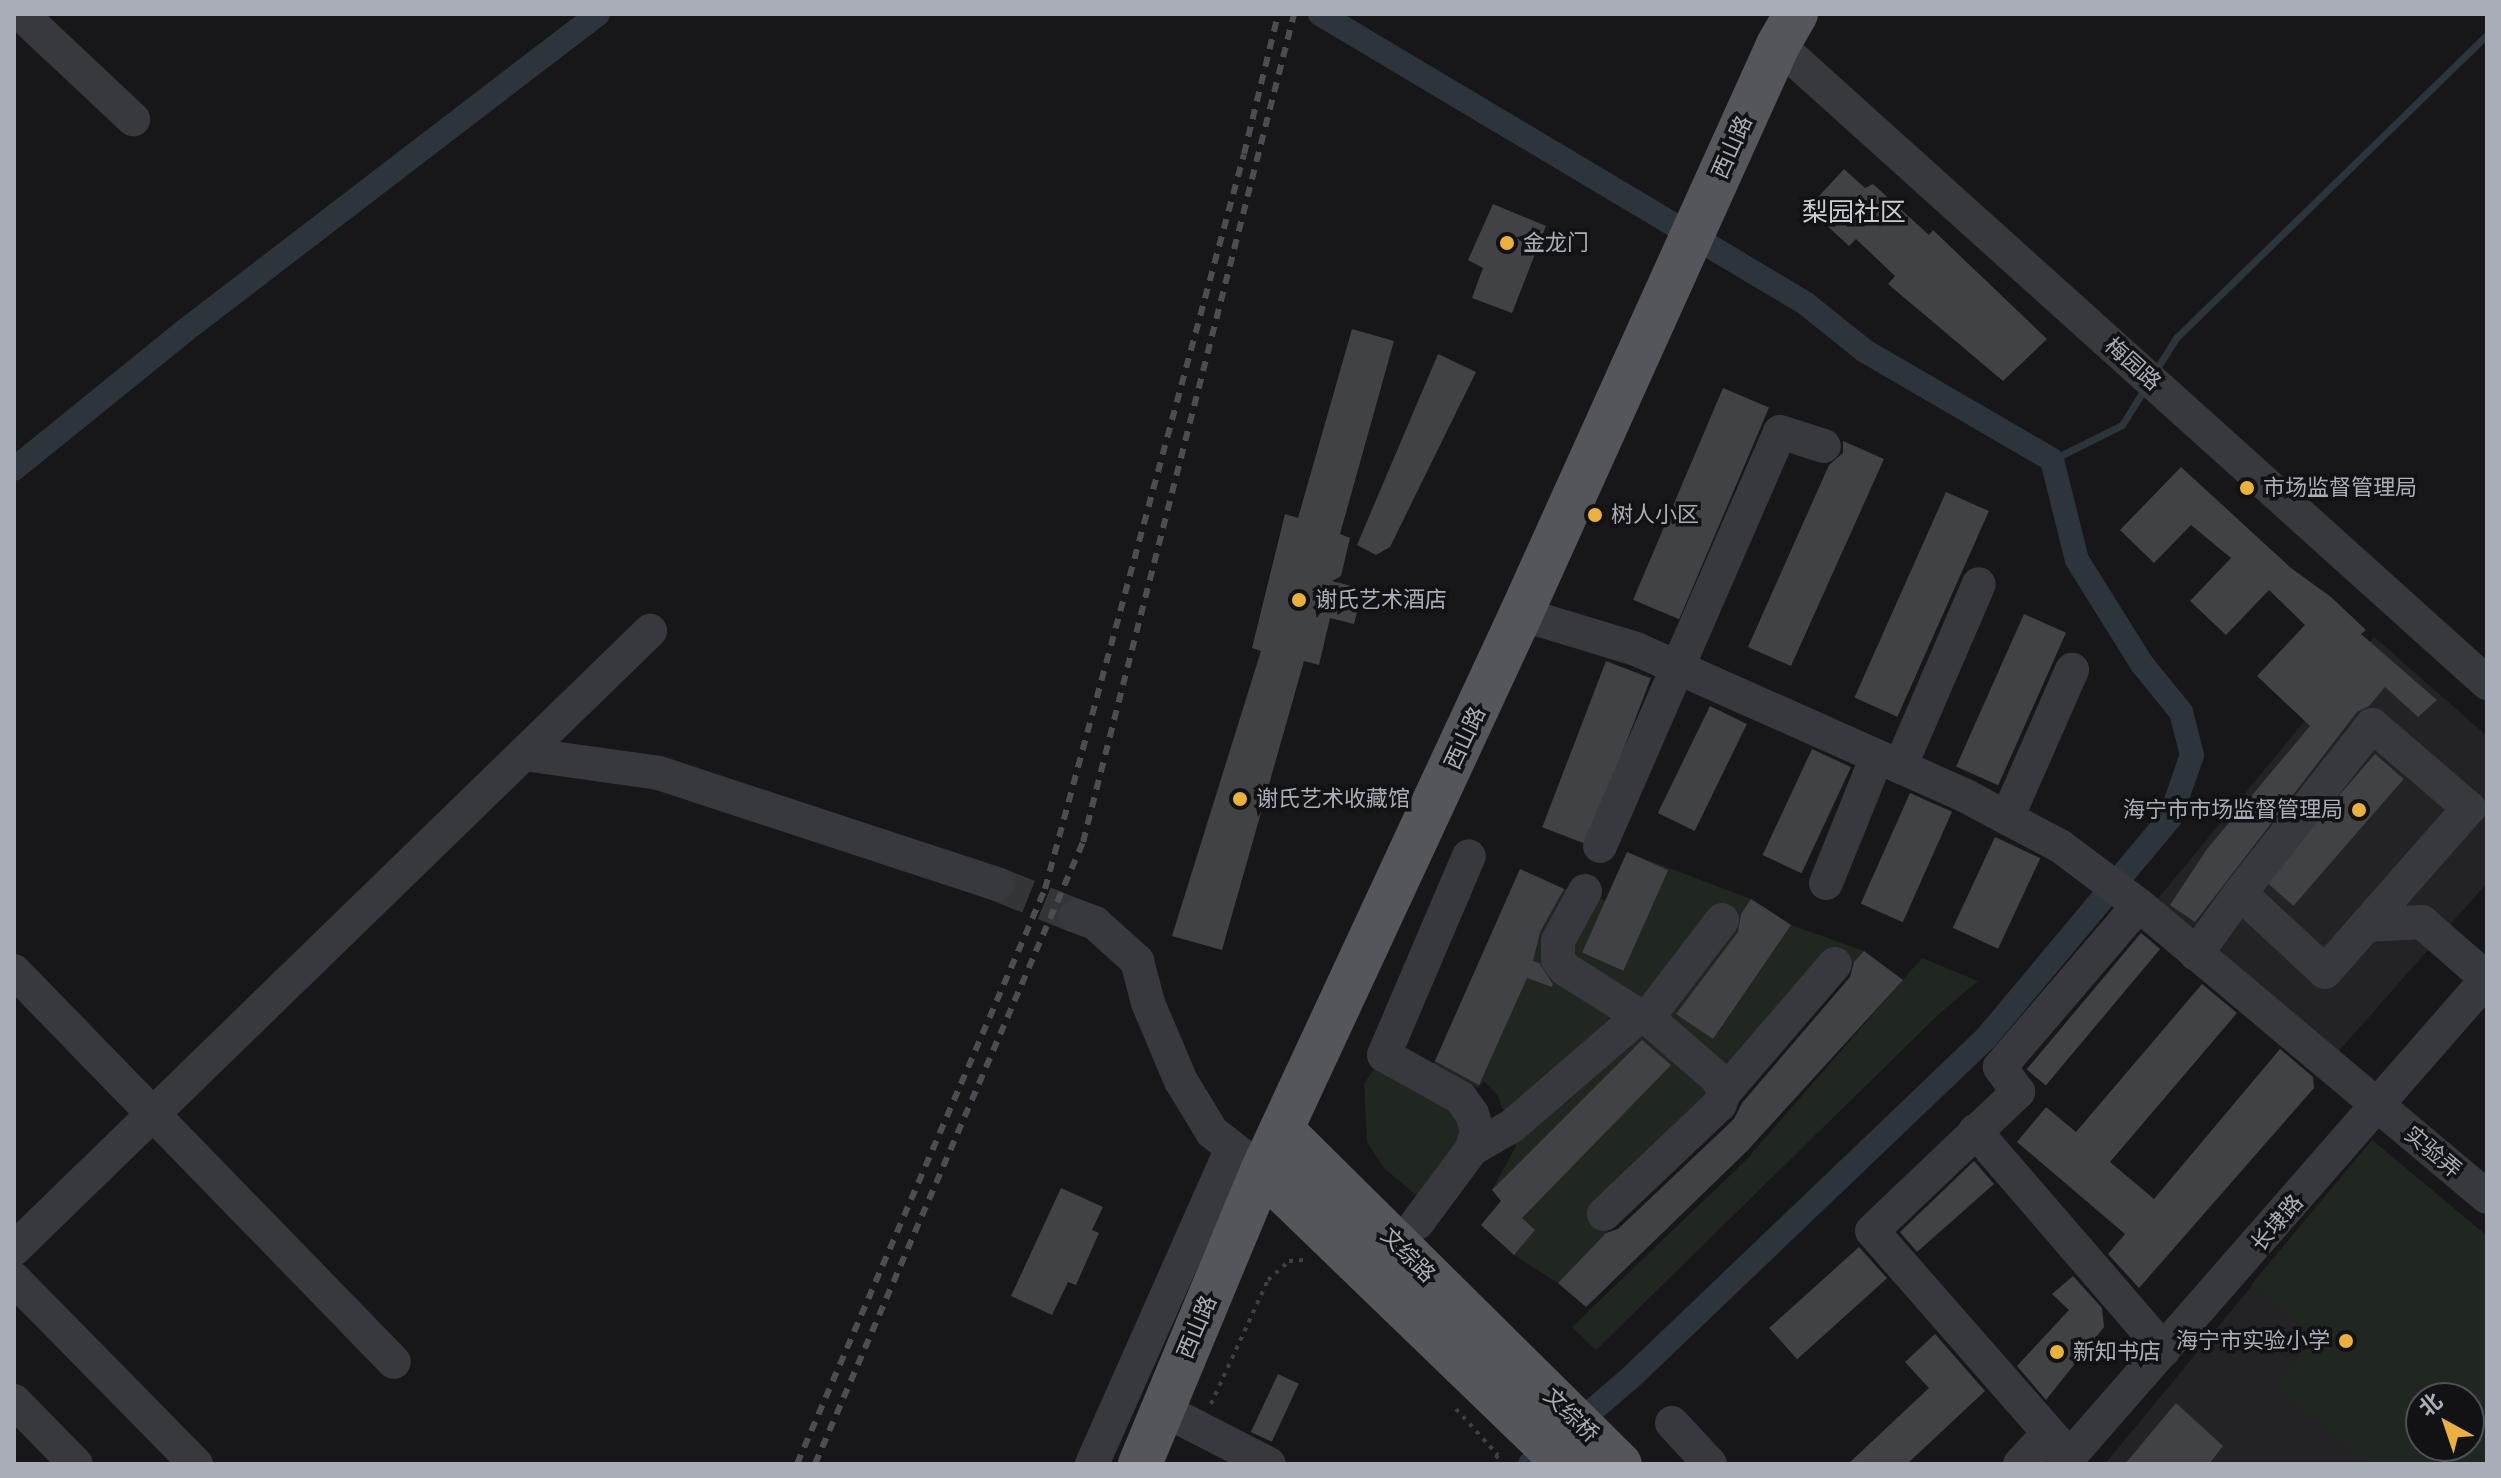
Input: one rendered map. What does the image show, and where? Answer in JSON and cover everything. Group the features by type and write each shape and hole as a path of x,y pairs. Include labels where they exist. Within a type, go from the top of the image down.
{"main road":[{"name":"西山路","path":"1140,1464 1181,1419 1247,1159 1283,1131 1787,29"},
{"name":"文综路","path":"1283,1131 1522,1394"},
{"path":"1247,1159 1522,1394 1565,1464"},
{"name":"文综桥","path":"1522,1394 1614,1458"}],"street":[{"path":"21,14 133,119"},
{"name":"梅园路","path":"1787,29 2150,380 2487,683"},
{"path":"1600,846 1780,432 1824,446"},
{"path":"1826,883 1979,584"},
{"name":"实验弄","path":"1521,614 1636,649 1678,667 2007,818 2073,855 2139,905 2487,1197"},
{"path":"14,1249 650,631"},
{"path":"2007,818 2072,670"},
{"path":"2196,954 2240,893 2372,725 2469,808 2325,972 2240,893"},
{"path":"524,754 659,773 997,884"},
{"path":"1417,1223 1472,1149 1477,1131 1472,1114 1461,1098 1384,1055 1469,856"},
{"path":"2420,865 2422,922"},
{"path":"1585,891 1558,941 1558,960 1565,969 1640,1017 1718,1079 1724,1093"},
{"path":"2060,1452 1872,1231 2018,1092 2000,1067 2139,905"},
{"path":"1076,916 1095,923 1137,961 1148,1003 1181,1081 1212,1132 1247,1159 1092,1464"},
{"path":"1472,1149 1512,1126 1640,1017 1722,920"},
{"path":"2366,925 2422,922 2487,979"},
{"path":"1604,1214 1720,1104 1724,1093 1835,964"},
{"path":"14,971 394,1362"},
{"name":"长埭路","path":"2020,1464 2060,1452 2164,1350 2487,979"},
{"path":"1975,1131 2164,1350"},
{"path":"14,1279 196,1464"},
{"path":"14,1401 76,1464"},
{"path":"1181,1419 1269,1464"}],"path":[{"path":"1181,1419 1268,1280 1289,1261 1311,1259"}],"shaded area":[{"name":"海宁市市场监督管理局","path":"2374,637 2487,736 2487,883 2338,1052 2156,901"},
{"path":"1627,852 1751,899 1791,925 1864,951 1708,1127 1558,1283 1514,1255 1534,1230 1492,1190 1516,1146 1498,1096 1484,1081 1478,1088 1433,1065 1520,869 1565,889 1585,891 1605,901"},
{"path":"1922,958 1978,981 1940,1013 1596,1350 1572,1327 1745,1161"},
{"path":"1377,1064 1450,1096 1464,1140 1423,1201 1384,1168 1367,1142 1364,1084"},
{"name":"海宁市实验小学","path":"2372,1140 2487,1236 2487,1464 2105,1464"},
{"name":"海宁市实验小学","path":"2372,1140 2487,1236 2487,1464 2368,1464 2275,1387 2314,1337 2251,1285"}],"building":[{"path":"1844,169 1865,188 1873,184 1929,235 1933,230 2047,339 2003,381 1888,284 1895,276 1856,239 1849,246 1808,208"},
{"name":"金龙门","path":"1493,204 1546,226 1512,313 1472,298 1483,268 1468,260"},
{"path":"1352,329 1394,341 1340,534 1350,538 1341,576 1332,581 1363,589 1354,624 1330,618 1319,665 1304,661 1222,950 1172,936 1261,651 1252,648 1285,514 1298,518"},
{"path":"1438,354 1476,372 1390,547 1376,555 1357,545"},
{"path":"1723,388 1769,408 1679,619 1633,600"},
{"path":"1843,441 1884,459 1791,666 1748,647 1829,465 1843,453"},
{"path":"2181,467 2291,568 2331,597 2366,630 2361,634 2437,700 2418,717 2385,687 2369,706 2357,712 2195,922 2170,905 2207,849 2310,726 2257,676 2305,625 2269,590 2226,635 2190,601 2231,558 2191,525 2154,563 2120,530"},
{"path":"1946,492 1989,511 1897,717 1854,698"},
{"path":"2024,614 2066,633 1998,785 1956,767"},
{"path":"1606,661 1651,678 1587,844 1542,827"},
{"path":"1710,706 1747,724 1695,831 1658,813"},
{"path":"1812,749 1851,767 1802,873 1763,855"},
{"path":"2375,754 2404,779 2293,906 2265,881"},
{"path":"1910,793 1952,812 1903,922 1861,904"},
{"path":"1995,837 2040,858 1998,949 1953,928"},
{"path":"1627,852 1668,870 1623,971 1582,952"},
{"path":"1520,869 1564,889 1540,932 1533,961 1539,963 1553,984 1552,987 1527,978 1479,1085 1435,1061"},
{"path":"1751,899 1791,925 1713,1039 1676,1014 1738,932 1741,914"},
{"path":"2141,933 2160,949 2046,1085 2027,1069"},
{"path":"1864,951 1903,980 1747,1151 1586,1307 1558,1283 1606,1233 1618,1229 1734,1119 1742,1103 1850,977 1854,962"},
{"path":"2202,984 2237,1013 2110,1162 2154,1199 2280,1049 2313,1077 2314,1088 2139,1288 2108,1254 2125,1234 2017,1142 2046,1107 2076,1132"},
{"path":"1642,1040 1671,1065 1522,1218 1535,1230 1514,1255 1481,1225 1501,1201 1492,1190"},
{"path":"1974,1161 1994,1184 1917,1252 1900,1232"},
{"path":"1061,1188 1103,1207 1092,1230 1099,1233 1076,1285 1068,1282 1052,1315 1011,1296"},
{"path":"1859,1247 1887,1278 1797,1359 1769,1328"},
{"name":"新知书店","path":"2073,1276 2102,1308 2104,1327 2046,1400 2017,1366 2069,1310 2052,1294"},
{"path":"1935,1334 1985,1391 1907,1464 1848,1464 1929,1388 1905,1362"},
{"path":"1278,1374 1299,1384 1272,1442 1251,1432"},
{"path":"2176,1403 2223,1446 2209,1464 2125,1464"}],"waterway":[{"path":"14,469 183,332 598,14"},
{"path":"1320,14 1805,303 1865,351 2052,460 2077,560 2142,664 2181,712 2192,755 2170,818 1986,1038 1629,1379 1530,1464"},
{"path":"2156,370 2176,338 2487,35"},
{"path":"2052,460 2122,425 2145,388"}],"tunnel":[{"path":"997,884 1076,916"}],"railway":[{"path":"797,1464 1045,889 1244,154 1278,14"},
{"path":"815,1464 1083,842 1294,14"}],"place":[{"name":"金龙门","path":"1507,243"},
{"name":"市场监督管理局","path":"2247,488"},
{"name":"树人小区","path":"1595,515"},
{"name":"谢氏艺术酒店","path":"1299,600"},
{"name":"谢氏艺术收藏馆","path":"1240,799"},
{"name":"海宁市市场监督管理局","path":"2359,810"},
{"name":"海宁市实验小学","path":"2346,1341"},
{"name":"新知书店","path":"2057,1352"}],"district":[{"name":"梨园社区","path":"1854,213"}]}
